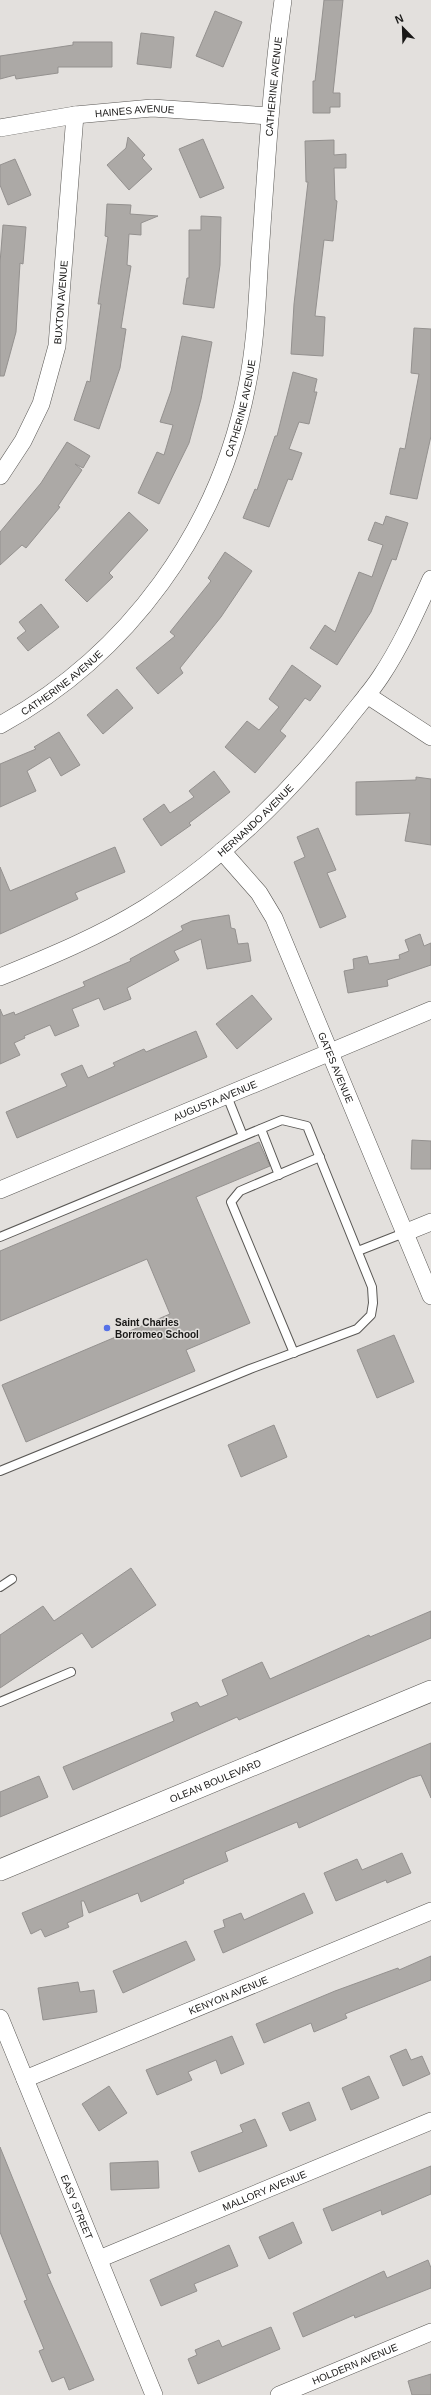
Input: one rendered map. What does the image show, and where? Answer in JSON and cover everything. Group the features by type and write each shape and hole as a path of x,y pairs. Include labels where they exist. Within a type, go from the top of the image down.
{"street":[{"name":"CATHERINE AVENUE","path":"0,725 24,712 72,678 104,650 139,613 170,573 197,529 218,483 236,435 248,379 253,344 270,116 283,0"},
{"name":"HAINES AVENUE","path":"0,128 75,115 152,108 270,116"},
{"name":"BUXTON AVENUE","path":"0,476 23,441 41,404 57,346 75,115"},
{"name":"HERNANDO AVENUE","path":"0,977 62,951 144,908 222,851 299,778 367,695 382,675 413,620 431,579"},
{"path":"367,695 431,737"},
{"name":"GATES AVENUE","path":"222,851 259,893 274,918 431,1296"},
{"name":"AUGUSTA AVENUE","path":"0,1190 431,1010"},
{"path":"404,1233 431,1222"},
{"name":"OLEAN BOULEVARD","path":"0,1870 431,1691"},
{"name":"KENYON AVENUE","path":"25,2079 431,1911"},
{"name":"EASY STREET","path":"0,2018 154,2395"},
{"name":"MALLORY AVENUE","path":"99,2259 431,2122"},
{"name":"HOLDERN AVENUE","path":"279,2395 431,2332"}],"lane":[{"path":"227,1096 243,1136"},
{"path":"0,1238 282,1120 307,1126 372,1286 373,1303 371,1315 358,1329 294,1353 0,1472"},
{"path":"261,1129 279,1175"},
{"path":"294,1353 231,1202 240,1191 320,1157"},
{"path":"358,1251 404,1233"},
{"path":"0,1587 12,1579"},
{"path":"0,1702 71,1672"}],"building":[{"path":"324,0 343,0 333,93 340,93 340,107 330,107 330,113 313,113 313,81 315,81"},
{"path":"215,11 242,22 223,67 196,56"},
{"path":"141,33 174,37 171,68 137,64"},
{"path":"73,42 112,42 112,67 58,67 58,73 16,79 15,75 0,79 0,56 73,45"},
{"path":"128,137 145,155 142,158 152,169 129,190 107,165 126,148"},
{"path":"203,139 224,188 200,198 179,149"},
{"path":"334,140 334,155 346,154 346,168 334,168 335,200 337,201 333,241 324,240 315,316 325,317 323,356 291,354 294,304 308,182 306,182 305,141"},
{"path":"15,159 31,195 8,205 0,185 0,165"},
{"path":"107,204 131,205 130,214 158,216 141,223 141,235 129,234 127,265 131,266 121,328 126,329 120,368 99,429 74,420 87,381 90,382 101,304 98,304 108,237 105,236"},
{"path":"201,216 221,217 220,265 214,308 183,304 187,278 189,278 189,230 201,230"},
{"path":"3,225 26,227 23,264 20,263 16,332 4,376 0,376 0,263"},
{"path":"414,328 431,329 431,436 417,499 390,494 400,448 405,449 419,374 411,373"},
{"path":"182,336 212,342 201,399 189,443 159,504 138,493 157,452 164,455 173,425 160,422 171,391"},
{"path":"293,372 317,379 314,392 317,392 309,424 299,422 289,449 302,453 292,480 288,479 269,527 243,518 255,489 257,490 275,436 277,436"},
{"path":"67,442 90,456 83,468 75,464 82,470 58,506 60,507 26,548 22,545 0,565 0,532 41,483"},
{"path":"129,512 148,530 109,573 113,577 87,602 65,580"},
{"path":"386,516 408,523 396,560 392,559 371,612 337,665 310,648 325,625 335,632 359,572 372,577 383,545 368,540 375,522 383,525"},
{"path":"225,552 252,571 221,617 180,668 183,673 158,694 136,668 175,636 170,632 211,581 208,578"},
{"path":"41,604 59,627 28,651 17,638 26,631 19,622"},
{"path":"292,665 321,686 310,701 305,698 280,731 286,736 255,773 225,747 247,721 259,730 279,707 269,699"},
{"path":"117,689 133,708 103,734 87,715"},
{"path":"59,732 80,765 61,776 50,757 27,771 36,791 0,807 0,764 36,749 34,747"},
{"path":"214,771 230,792 189,823 191,825 161,846 143,819 164,804 170,813 194,797 189,791"},
{"path":"416,777 431,779 431,845 405,841 410,813 356,815 356,782 416,780"},
{"path":"318,828 336,870 327,873 346,917 320,928 294,862 305,857 297,837"},
{"path":"115,847 125,872 75,893 78,899 0,934 0,867 10,891"},
{"path":"229,915 231,928 235,929 238,944 248,943 251,961 207,969 201,939 174,951 179,960 127,988 131,999 104,1010 99,998 72,1009 79,1026 55,1036 50,1025 24,1036 25,1038 14,1043 20,1055 0,1064 0,1009 3,1016 14,1012 15,1015 85,986 83,982 131,961 130,959 183,930 181,926 192,921"},
{"path":"420,934 424,946 431,943 431,965 387,980 388,986 348,993 344,971 354,969 353,959 367,956 369,964 400,959 399,955 409,951 405,940"},
{"path":"252,995 272,1019 237,1049 216,1024"},
{"path":"196,1031 207,1057 17,1138 6,1112 67,1086 61,1074 82,1065 88,1078 115,1066 113,1063 144,1049 146,1052"},
{"path":"412,1140 431,1141 431,1169 411,1169"},
{"path":"259,1142 270,1166 196,1197 250,1323 186,1350 195,1371 26,1442 2,1385 170,1314 147,1259 0,1321 0,1251"},
{"path":"394,1335 414,1382 377,1398 357,1350"},
{"path":"274,1425 287,1457 241,1477 228,1445"},
{"path":"131,1568 156,1605 92,1648 82,1633 0,1688 0,1635 43,1606 54,1621"},
{"path":"431,1611 431,1638 239,1720 237,1717 73,1790 63,1767 174,1721 171,1713 197,1702 200,1707 228,1695 222,1680 262,1662 270,1679 369,1635 370,1637"},
{"path":"431,1743 431,1798 421,1775 411,1778 299,1828 297,1822 225,1852 228,1861 183,1880 184,1883 141,1902 138,1893 89,1913 84,1901 81,1901 83,1916 67,1923 69,1927 45,1937 41,1929 31,1934 22,1913"},
{"path":"39,1776 48,1797 0,1817 0,1792"},
{"path":"402,1853 411,1873 387,1883 386,1880 336,1901 324,1873 357,1859 362,1870"},
{"path":"304,1893 313,1913 223,1953 214,1931 225,1927 223,1920 241,1913 244,1920"},
{"path":"186,1941 195,1960 123,1993 113,1971"},
{"path":"431,1956 431,1980 345,2014 347,2018 314,2032 311,2023 264,2043 256,2024 335,1991 398,1968 399,1970"},
{"path":"78,1982 80,1992 94,1990 97,2012 43,2020 38,1988"},
{"path":"232,2036 244,2064 221,2074 216,2060 188,2072 192,2080 157,2095 146,2070"},
{"path":"406,2049 411,2060 422,2056 430,2074 403,2086 390,2056"},
{"path":"369,2076 379,2098 351,2110 342,2088"},
{"path":"109,2086 127,2113 99,2131 82,2104"},
{"path":"309,2102 316,2120 290,2131 282,2113"},
{"path":"255,2119 267,2146 199,2172 191,2152 243,2132 240,2125"},
{"path":"0,2147 51,2273 47,2274 94,2380 69,2390 64,2377 52,2382 39,2351 44,2349 24,2301 27,2300 0,2232"},
{"path":"158,2161 159,2188 111,2190 110,2163"},
{"path":"431,2166 431,2194 382,2215 381,2210 332,2231 323,2209"},
{"path":"293,2222 302,2243 269,2259 259,2237"},
{"path":"229,2245 238,2266 194,2284 197,2291 161,2306 150,2280"},
{"path":"428,2260 431,2268 431,2288 355,2318 354,2315 303,2337 293,2313 384,2271 387,2278"},
{"path":"271,2327 280,2349 198,2384 188,2359 197,2355 195,2350 219,2340 222,2347"},
{"path":"431,2374 431,2395 412,2395 408,2381"}],"place":[{"name":"Saint Charles Borromeo School","path":"107,1328"}]}
